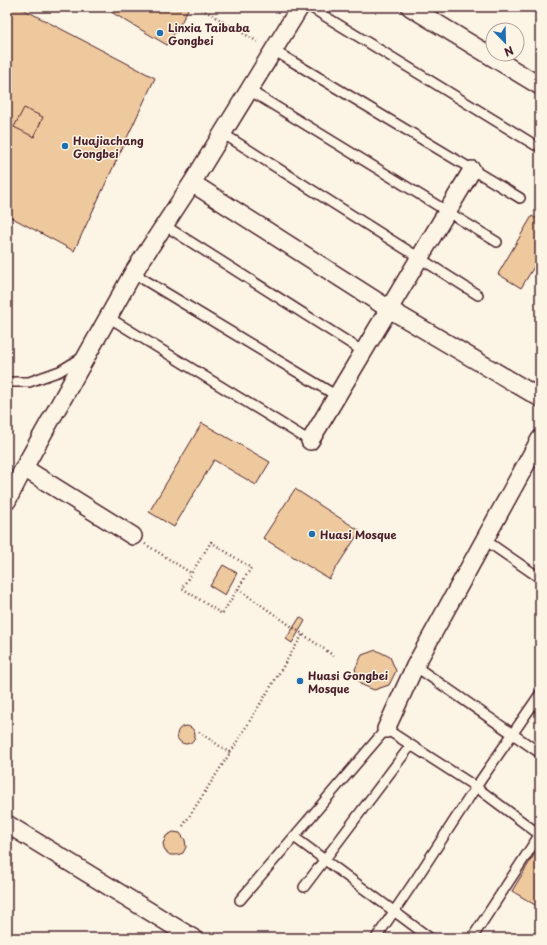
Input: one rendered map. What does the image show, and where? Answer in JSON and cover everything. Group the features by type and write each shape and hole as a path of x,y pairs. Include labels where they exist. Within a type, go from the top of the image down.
{"street":[{"path":"7,502 24,468 133,273 192,183 300,7"},
{"path":"410,7 540,86"},
{"path":"310,441 472,170"},
{"path":"192,183 390,309 540,398"},
{"path":"386,729 416,666 540,439"},
{"path":"24,468 133,536"},
{"path":"7,824 193,938"}],"lane":[{"path":"310,7 535,145"},
{"path":"273,50 520,198"},
{"path":"249,90 497,242"},
{"path":"222,133 478,295"},
{"path":"164,225 364,352"},
{"path":"133,273 337,396"},
{"path":"108,317 310,441"},
{"path":"7,382 29,382 60,371 88,354"},
{"path":"485,540 540,578"},
{"path":"416,666 540,753"},
{"path":"376,938 540,694"},
{"path":"240,900 386,729 476,788 540,835 472,938"},
{"path":"304,887 411,745"},
{"path":"294,837 430,938"}],"path":[{"path":"198,7 273,50"},
{"path":"133,536 191,573"},
{"path":"211,542 251,568 222,614 182,588 191,573 211,542"},
{"path":"238,589 334,656"},
{"path":"183,826 232,750 303,634"},
{"path":"199,732 230,753"}],"building":[{"name":"Huajiachang Gongbei","path":"7,7 19,7 155,78 74,251 7,215"},
{"name":"Linxia Taibaba Gongbei","path":"107,7 189,7 167,45 106,9"},
{"path":"24,108 43,117 34,137 14,127"},
{"path":"532,216 540,221 540,257 521,288 498,274"},
{"path":"202,423 270,462 256,485 214,460 174,527 149,512"},
{"name":"Huasi Mosque","path":"295,489 360,531 329,579 263,538"},
{"path":"223,565 237,573 225,595 210,586"},
{"path":"300,617 305,621 292,643 286,639"},
{"path":"376,650 390,657 396,671 389,685 374,690 360,684 355,669 362,655"},
{"path":"186,726 192,729 195,735 192,741 186,744 180,741 177,735 180,729"},
{"path":"173,832 180,833 185,840 186,847 183,853 177,855 170,855 165,851 163,844 166,836"},
{"path":"540,845 540,908 512,891"}],"place":[{"name":"Linxia Taibaba Gongbei","path":"160,33"},
{"name":"Huajiachang Gongbei","path":"65,146"},
{"name":"Huasi Mosque","path":"312,534"},
{"name":"Huasi Gongbei Mosque","path":"300,681"}]}
